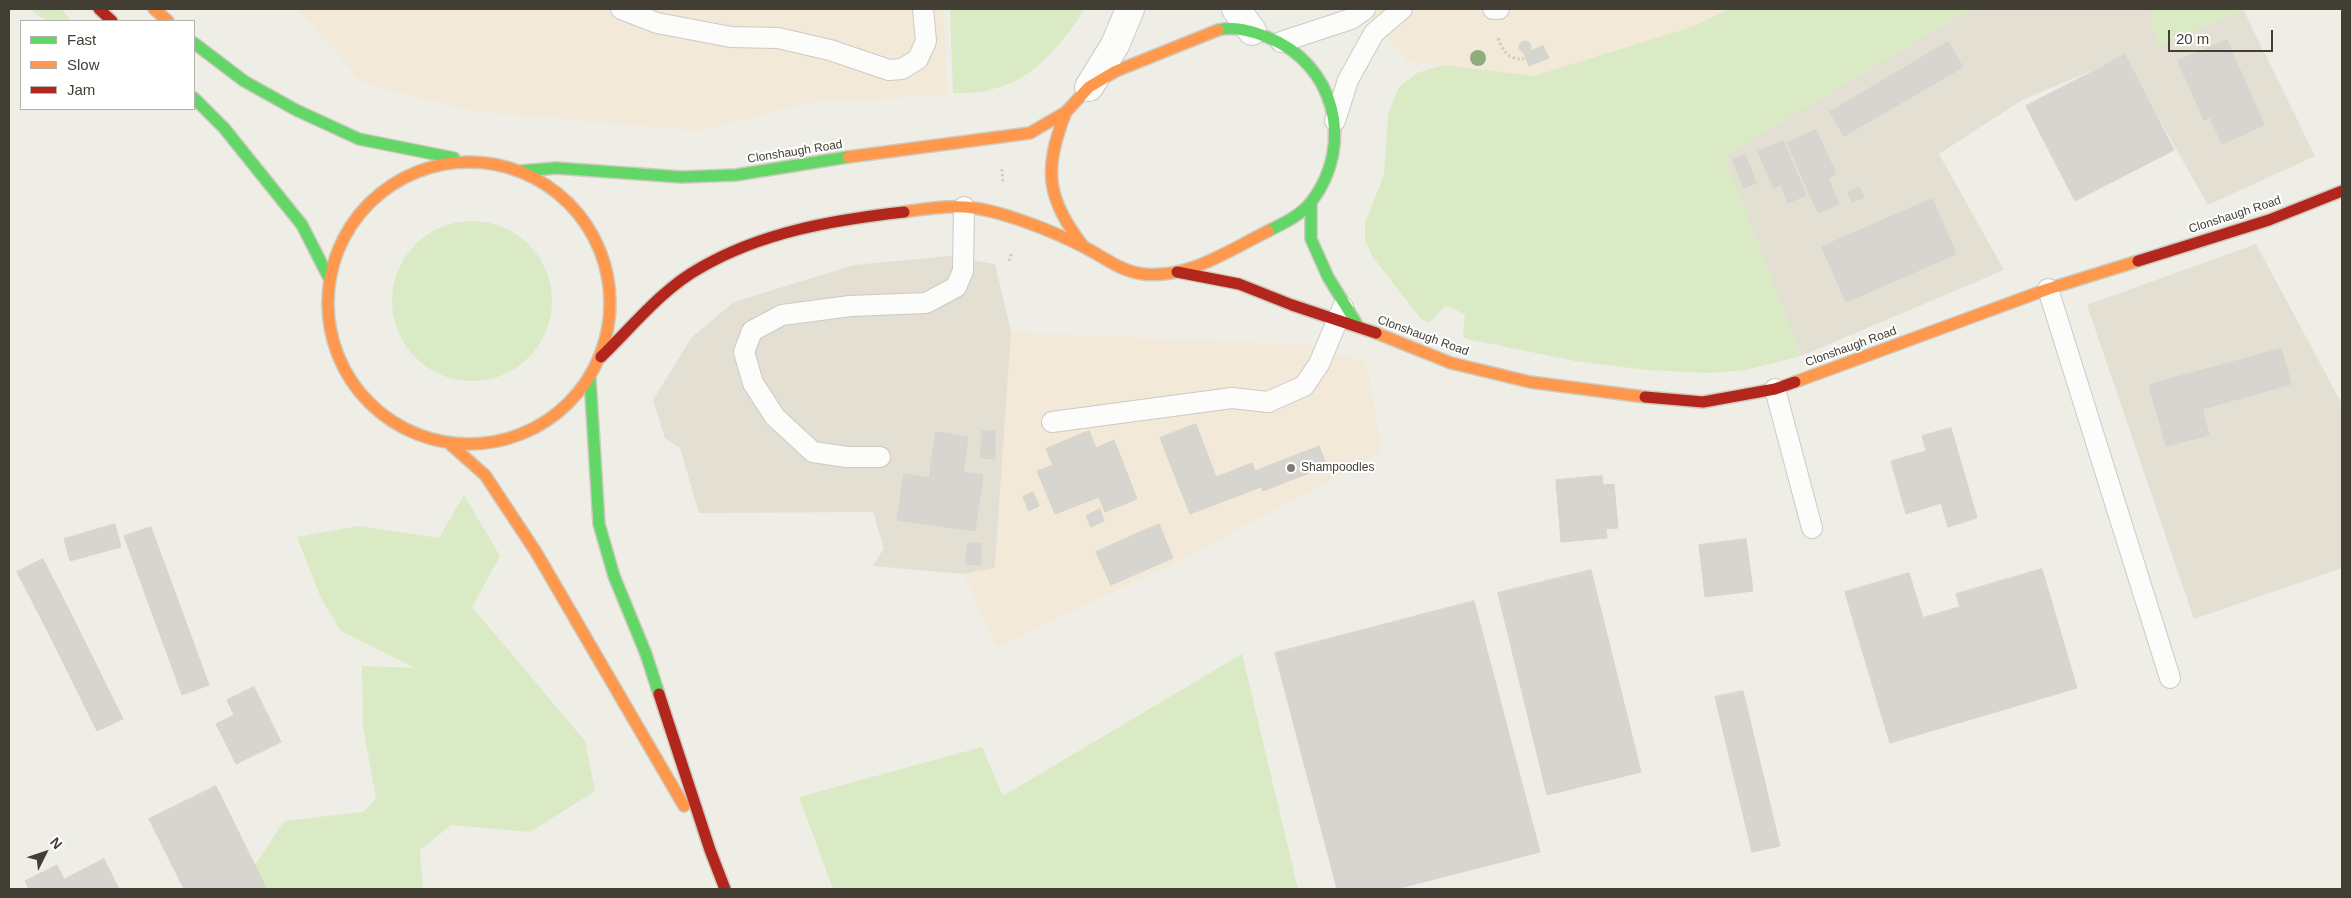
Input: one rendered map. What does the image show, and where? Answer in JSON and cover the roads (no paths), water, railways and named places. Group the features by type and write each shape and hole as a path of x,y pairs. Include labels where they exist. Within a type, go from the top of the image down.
{"street":[{"path":"99,9 111,20"},
{"path":"154,9 167,20"},
{"path":"1089,87 1115,45 1130,9"},
{"path":"1236,9 1252,31"},
{"name":"Clonshaugh Road","path":"522,171 556,168 680,177 736,175 823,160 1030,133 1066,112 1089,87 1116,71 1221,29 1252,31 1281,42 1297,53 1315,72 1328,95 1335,121 1335,142 1332,162 1323,183 1310,202 1294,218 1198,265 1177,272"},
{"path":"195,44 244,81 296,110 359,139 469,161 496,164 522,171 554,190 580,216 599,247 610,283 610,320 600,357 590,379 564,410 530,432 491,444 451,444 427,439 402,429 381,414 360,394 344,370 333,344 327,311 329,278 337,251 350,226 367,204 389,186 414,172 441,164 469,161"},
{"path":"195,99 224,128 297,218 329,278"},
{"name":"Clonshaugh Road","path":"1066,112 1054,139 1049,168 1054,198 1066,225 1085,248"},
{"name":"Clonshaugh Road","path":"1310,202 1310,239 1328,277 1341,312 1358,326 1451,364 1530,382 1617,394 1703,402 1775,389 2048,289 2269,220 2342,191"},
{"name":"Clonshaugh Road","path":"600,357 667,292 699,268 766,236 850,218 935,208 964,207 990,211 1085,248 1113,266 1144,274 1177,272 1240,284 1292,305 1341,312 1358,326"},
{"path":"590,379 598,524 614,576 646,654 710,850 725,889"},
{"path":"451,444 485,475 536,552 710,850"}],"lane":[{"path":"621,9 657,23 731,37 778,38 830,50 889,70 902,69 918,59 926,41 923,9"},
{"path":"1281,42 1351,19 1365,9"},
{"path":"1335,121 1348,80 1374,33 1402,9"},
{"path":"1493,9 1499,9"},
{"path":"880,457 847,457 813,452 775,417 753,383 744,352 752,331 782,315 850,306 926,303 956,287 963,271 964,207"},
{"path":"2048,289 2170,678"},
{"path":"1052,422 1232,398 1268,402 1304,386 1319,364 1341,312"},
{"path":"1775,389 1812,528"}],"place":[{"name":"Shampoodles","path":"1291,468"}]}
